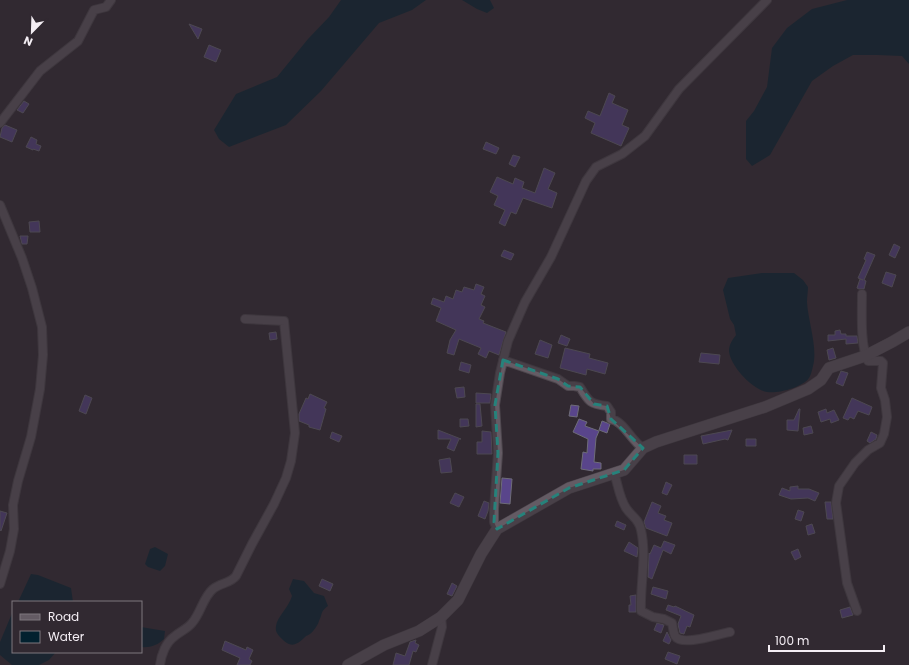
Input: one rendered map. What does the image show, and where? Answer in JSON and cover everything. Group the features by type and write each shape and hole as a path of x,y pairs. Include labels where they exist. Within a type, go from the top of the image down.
{"street":[{"path":"0,123 40,71 78,42 94,10 106,7 111,0"},
{"path":"497,529 494,522 498,453 496,394 503,360 508,341 525,302 551,257 586,181 596,167 622,154 645,136 679,89 768,0"},
{"path":"0,205 22,258 32,288 42,326 43,355 40,389 31,437 18,481 13,505 10,551 0,584"},
{"path":"857,610 847,584 836,503 838,486 855,463 868,450 880,443 884,434 887,416 885,400 881,388 882,363 881,361 868,361 865,356 862,323 862,294"},
{"path":"160,665 161,657 168,644 174,636 192,624 212,590 220,584 233,580 236,576 274,504 286,478 291,461 295,432 284,321 245,319"},
{"path":"348,665 384,645 420,631 441,617 458,600 481,554 497,529 569,488 624,470 643,448 656,442 765,406 808,389 821,380 829,368 865,356 909,332"},
{"path":"503,360 558,379 568,386 580,387 587,398 594,404 607,406 611,412 611,419 616,420 630,434 638,446 643,448"},
{"path":"614,473 618,482 620,495 626,508 638,520 641,530 644,563 640,594 641,611 653,617 664,619 672,623 674,635 677,638 687,642 730,632"},
{"path":"432,665 442,627 441,617"}],"highlighted area":[{"path":"503,360 558,379 568,386 580,387 594,404 607,406 611,419 643,448 624,470 569,488 497,529 494,522 498,453 495,405"}],"water":[{"path":"341,0 426,0 412,10 379,23 321,91 286,125 229,147 219,139 214,130 236,94 277,77 308,39 329,17"},
{"path":"462,0 490,0 494,8 487,13"},
{"path":"847,0 909,0 909,64 902,56 853,55 833,66 812,81 770,155 752,166 746,159 746,121 754,111 767,87 772,48 787,28 812,9"},
{"path":"762,273 794,273 803,280 808,287 807,302 814,343 814,359 811,372 806,381 796,387 777,392 767,392 761,390 749,382 733,363 729,351 731,343 736,335 734,325 730,319 723,290 728,278"},
{"path":"155,547 168,554 165,566 160,571 148,567 145,564 150,549"},
{"path":"31,574 38,575 71,588 73,601 18,601"},
{"path":"293,579 304,581 314,593 324,596 328,606 323,611 313,632 300,642 291,645 281,638 277,633 276,628 278,619 292,596 289,589"},
{"path":"12,613 12,653 55,653 49,660 39,665 12,665 0,655 0,642"},
{"path":"142,627 165,631 164,639 154,646 142,647"}],"building":[{"path":"189,24 202,29 198,39"},
{"path":"209,45 221,50 216,62 204,57"},
{"path":"609,93 615,96 612,103 628,110 622,125 629,128 621,146 591,133 595,123 585,118 588,111 600,116"},
{"path":"24,101 29,104 23,113 17,110"},
{"path":"5,125 17,130 12,142 0,137 2,128"},
{"path":"31,137 37,140 36,144 41,146 39,151 26,147"},
{"path":"486,142 499,148 496,154 483,149"},
{"path":"513,155 520,157 515,167 509,164"},
{"path":"544,168 555,173 548,189 557,193 552,208 523,198 516,214 511,212 505,226 499,223 505,210 494,205 498,196 490,192 497,177 513,184 515,178 524,182 522,188 535,193"},
{"path":"39,221 40,232 30,232 29,222"},
{"path":"20,236 28,236 27,244 22,244"},
{"path":"894,244 900,247 895,258 889,255"},
{"path":"504,250 514,254 511,260 501,256"},
{"path":"867,252 875,255 864,280 866,281 864,289 859,289 857,288 860,279 863,280 858,278 866,260 864,259"},
{"path":"886,272 896,275 892,287 882,283"},
{"path":"476,284 484,287 481,294 485,296 481,305 485,307 479,319 484,321 483,323 506,332 499,355 489,351 486,358 478,354 481,348 459,339 454,355 447,353 450,340 456,330 436,321 441,308 431,304 433,298 444,302 446,296 453,299 456,290 462,292 464,287 474,290"},
{"path":"840,330 841,334 846,334 846,336 857,336 858,343 846,344 846,339 828,341 828,335 835,335 835,331"},
{"path":"276,332 277,339 270,340 269,333"},
{"path":"561,335 570,339 567,346 558,343"},
{"path":"540,340 552,345 548,358 535,354"},
{"path":"565,348 590,354 589,358 608,363 605,374 587,369 586,375 560,368"},
{"path":"833,348 836,358 829,360 827,350"},
{"path":"701,353 720,355 719,364 699,362"},
{"path":"461,362 471,365 469,373 459,370"},
{"path":"841,371 848,373 843,386 836,383"},
{"path":"464,387 465,397 457,398 455,388"},
{"path":"476,393 491,394 490,403 476,403"},
{"path":"310,394 327,402 324,408 326,409 320,430 309,427 309,425 299,421 299,414 306,398 308,399"},
{"path":"85,395 92,398 86,414 79,411"},
{"path":"852,398 872,407 869,415 858,411 854,419 850,417 848,420 843,418"},
{"path":"476,404 480,404 482,426 476,427"},
{"path":"571,405 579,406 577,417 569,416"},
{"path":"799,409 798,431 787,430 787,420 794,420"},
{"path":"826,409 827,413 834,410 839,420 831,423 830,419 821,422 818,412"},
{"path":"460,419 468,419 469,426 460,427"},
{"path":"579,419 587,422 585,426 599,431 596,438 594,462 601,463 601,469 593,469 593,471 581,469 583,452 587,453 588,439 573,432"},
{"path":"602,421 610,424 607,433 599,430"},
{"path":"811,426 813,433 804,435 803,428"},
{"path":"438,430 461,439 459,439 454,451 447,448 451,439 438,439"},
{"path":"732,430 728,440 725,439 703,444 701,436"},
{"path":"482,431 491,432 492,454 477,454 477,442 482,442"},
{"path":"332,432 342,436 339,442 330,438"},
{"path":"871,432 877,435 876,439 870,443 867,441"},
{"path":"746,439 756,439 756,446 746,446"},
{"path":"684,455 697,455 697,464 684,464"},
{"path":"450,458 452,472 441,473 439,460"},
{"path":"502,478 512,479 510,504 500,503"},
{"path":"666,482 672,485 667,495 662,493"},
{"path":"798,486 798,489 809,489 819,493 815,501 808,498 791,499 779,495 782,488 790,491 790,487"},
{"path":"455,493 464,497 459,507 450,503"},
{"path":"484,501 489,503 485,519 478,516"},
{"path":"652,502 661,506 658,513 666,516 664,520 672,523 667,536 646,528 644,522"},
{"path":"825,502 831,502 833,519 827,519"},
{"path":"798,510 804,512 801,521 795,519"},
{"path":"0,511 7,513 1,531 0,530"},
{"path":"617,521 626,525 624,530 615,526"},
{"path":"812,524 815,533 808,535 806,526"},
{"path":"664,541 675,545 671,554 663,550 652,579 648,577 649,553 650,554 654,545 661,548"},
{"path":"629,542 638,548 637,557 624,551"},
{"path":"798,549 801,557 795,560 791,552"},
{"path":"322,579 333,584 330,591 319,586"},
{"path":"452,583 457,586 452,596 447,594"},
{"path":"653,587 668,591 666,599 651,594"},
{"path":"636,595 636,612 629,612 629,605 631,605 630,596"},
{"path":"668,605 675,606 694,615 690,627 687,626 684,634 680,633 678,624 681,616 666,610"},
{"path":"850,607 853,615 842,618 840,610"},
{"path":"657,623 664,625 661,633 654,630"},
{"path":"667,632 671,640 669,644 663,641"},
{"path":"416,640 415,643 419,645 416,652 413,651 409,665 393,665 396,653 405,656 410,642"},
{"path":"225,641 246,650 247,647 253,650 249,659 252,661 250,665 237,665 240,658 222,650"},
{"path":"668,652 680,656 677,664 665,659"}]}
